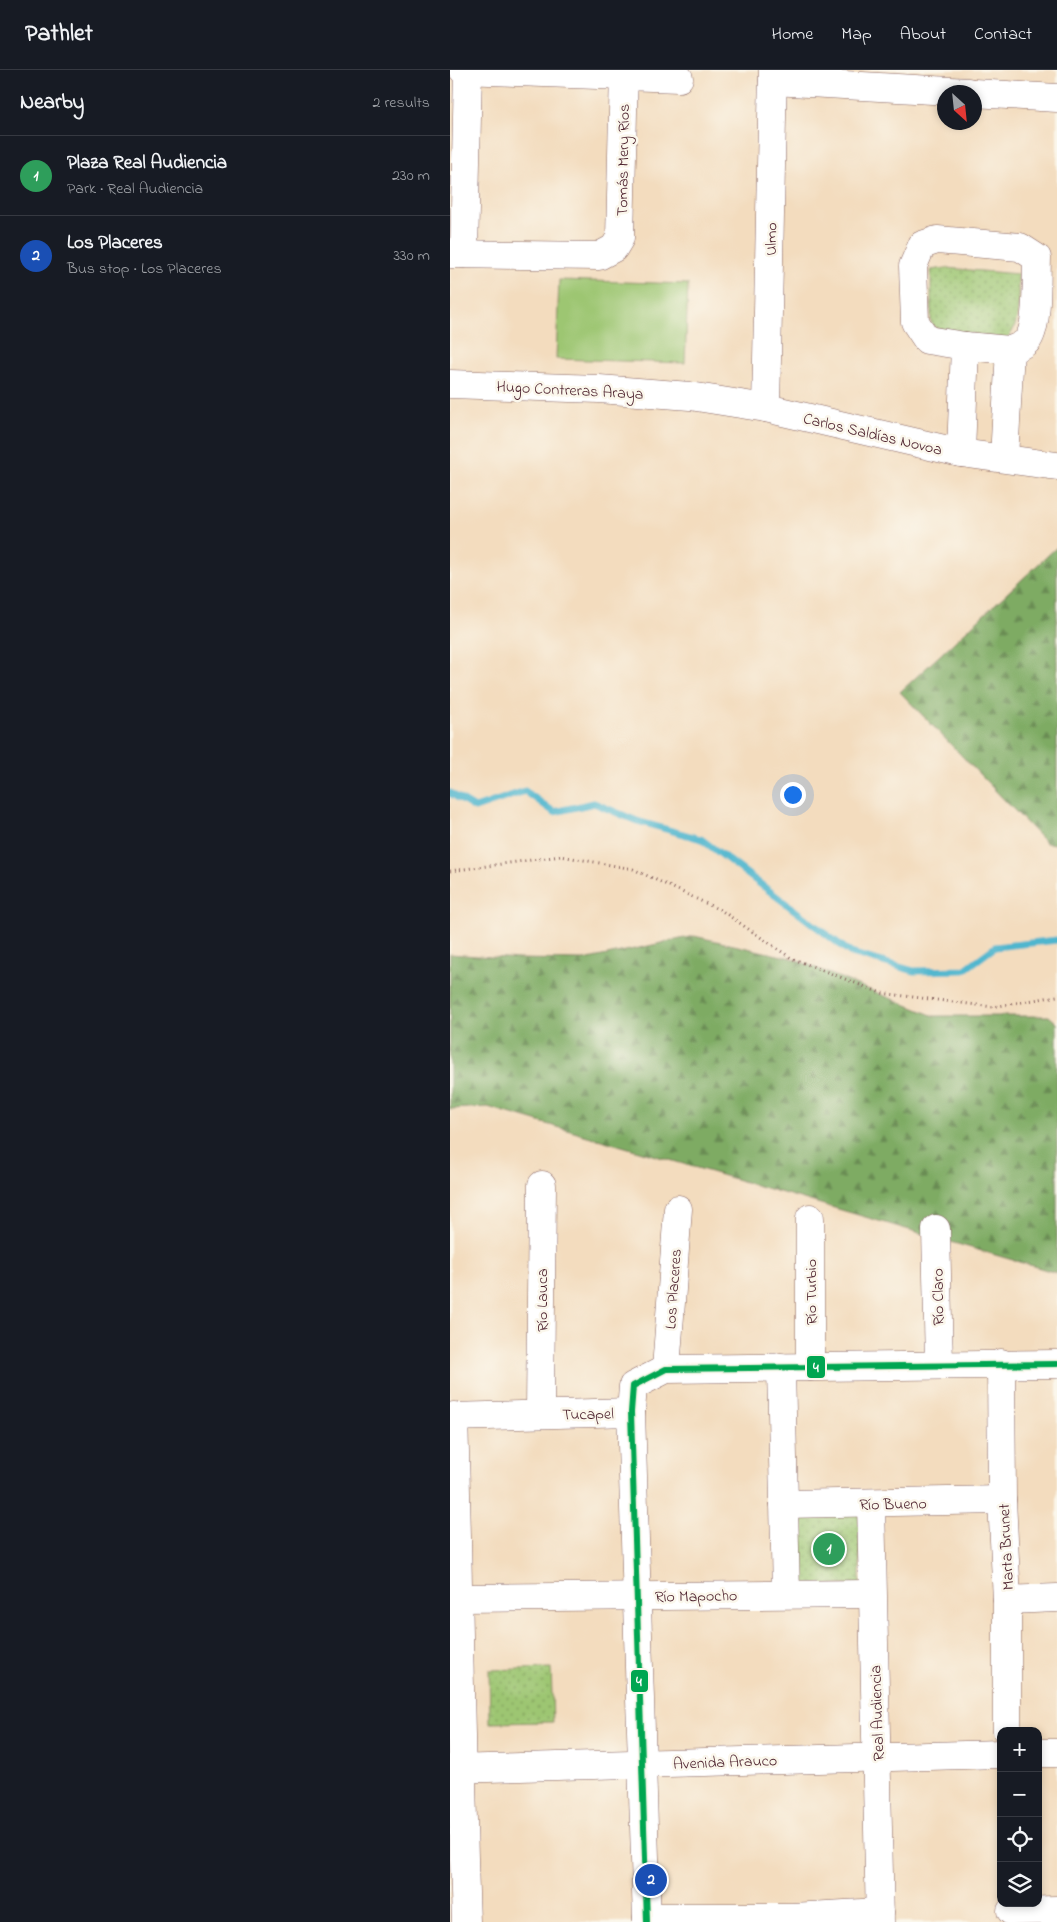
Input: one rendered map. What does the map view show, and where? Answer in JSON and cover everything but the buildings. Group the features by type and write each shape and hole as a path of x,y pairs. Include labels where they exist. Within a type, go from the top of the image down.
{"street":[{"path":"463,70 624,73 679,78"},
{"path":"457,254 468,70"},
{"name":"Tomás Mery Ríos","path":"457,254 599,256 614,248 620,238 624,73"},
{"path":"773,75 924,80 942,85"},
{"name":"Ulmo","path":"766,408 773,75"},
{"path":"982,93 1057,98"},
{"path":"937,240 1020,247 1037,258 1036,314 1028,340 1010,350 927,340 915,322 913,266 922,245 937,240"},
{"path":"961,453 965,346"},
{"path":"1004,458 1010,350"},
{"name":"Hugo Contreras Araya","path":"450,384 599,389 690,396"},
{"name":"Carlos Saldías Novoa","path":"690,396 766,408 961,453 1057,466"},
{"name":"Río Lauca","path":"540,1414 542,1185"},
{"name":"Los Placeres","path":"666,1370 678,1209"},
{"name":"Río Turbio","path":"810,1218 810,1367"},
{"name":"Río Claro","path":"936,1229 939,1365"},
{"name":"Tucapel","path":"452,1417 631,1412 633,1386 666,1370 1001,1363 1057,1364"},
{"name":"Marta Brunet","path":"1001,1363 1002,1500 1008,1600 1008,1727"},
{"path":"781,1367 786,1594"},
{"path":"631,1412 647,1920 880,1917"},
{"path":"452,1417 460,1598 455,1768 466,1922"},
{"name":"Río Bueno","path":"784,1504 871,1504 1002,1500"},
{"name":"Real Audiencia","path":"871,1504 880,1917"},
{"name":"Río Mapocho","path":"460,1598 872,1594"},
{"path":"1008,1600 1057,1598"},
{"path":"1042,1753 1057,1753"},
{"name":"Avenida Arauco","path":"455,1768 997,1754"},
{"path":"1011,1912 1057,1910"}],"path":[{"path":"450,871 561,856 633,870 722,911 791,958 881,993 993,1007 1057,996"}],"green space":[{"path":"946,268 1018,274 1017,318 1015,326 1006,339 936,328 931,323 931,270"},
{"path":"559,280 688,284 685,363 556,359"},
{"path":"1057,547 1057,844 1046,843 900,692"},
{"path":"694,936 791,958 934,1016 1049,1016 1057,1023 1057,1273 488,1107 450,1109 450,954 519,959 584,960"},
{"path":"797,1512 860,1512 860,1585 797,1585"},
{"path":"551,1668 553,1722 490,1723 489,1670"}],"waterway":[{"path":"450,793 475,808 525,791 554,812 594,803 637,821 701,839 851,953 914,971 964,970 995,947 1057,940"}],"transit line":[{"name":"4","path":"647,1922 631,1412 633,1386 666,1369 1057,1364"}],"place":[{"name":"Plaza Real Audiencia","path":"829,1549"},
{"name":"Los Placeres","path":"651,1880"}]}
